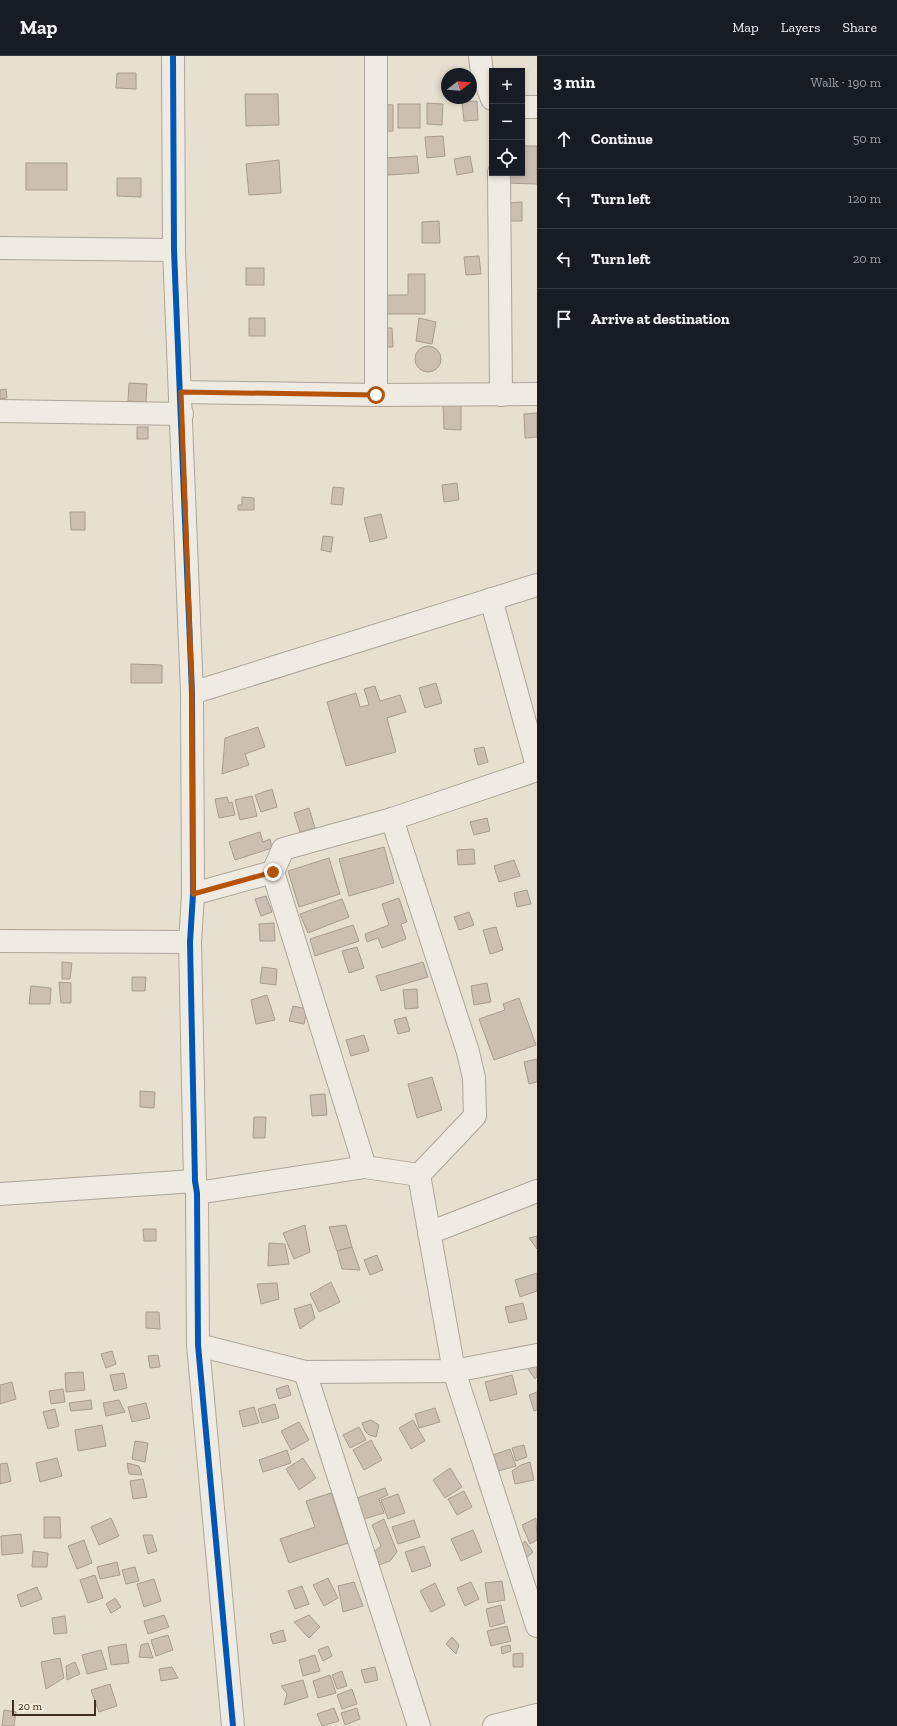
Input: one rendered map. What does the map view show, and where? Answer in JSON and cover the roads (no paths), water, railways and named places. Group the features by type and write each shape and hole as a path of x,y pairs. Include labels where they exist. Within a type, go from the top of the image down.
{"street":[{"path":"173,56 174,250 182,414 192,693 193,894 190,942 198,1344 233,1726"},
{"path":"376,56 376,395"},
{"path":"480,56 482,73 489,91"},
{"path":"525,107 537,107"},
{"path":"498,176 501,395"},
{"path":"0,248 174,250"},
{"path":"181,392 376,395 537,394"},
{"path":"0,412 182,414"},
{"path":"192,693 537,585"},
{"path":"491,599 535,752"},
{"path":"365,1167 273,872 283,849 392,819 537,770"},
{"path":"392,819 468,1052 474,1078 475,1116 419,1175"},
{"path":"193,894 273,872"},
{"path":"0,941 190,942"},
{"path":"0,1194 196,1187 365,1167 419,1175"},
{"path":"419,1175 454,1371 537,1626"},
{"path":"429,1233 537,1191"},
{"path":"198,1344 305,1372 454,1371 537,1355"},
{"path":"305,1372 419,1726"},
{"path":"494,1726 537,1715"}]}
